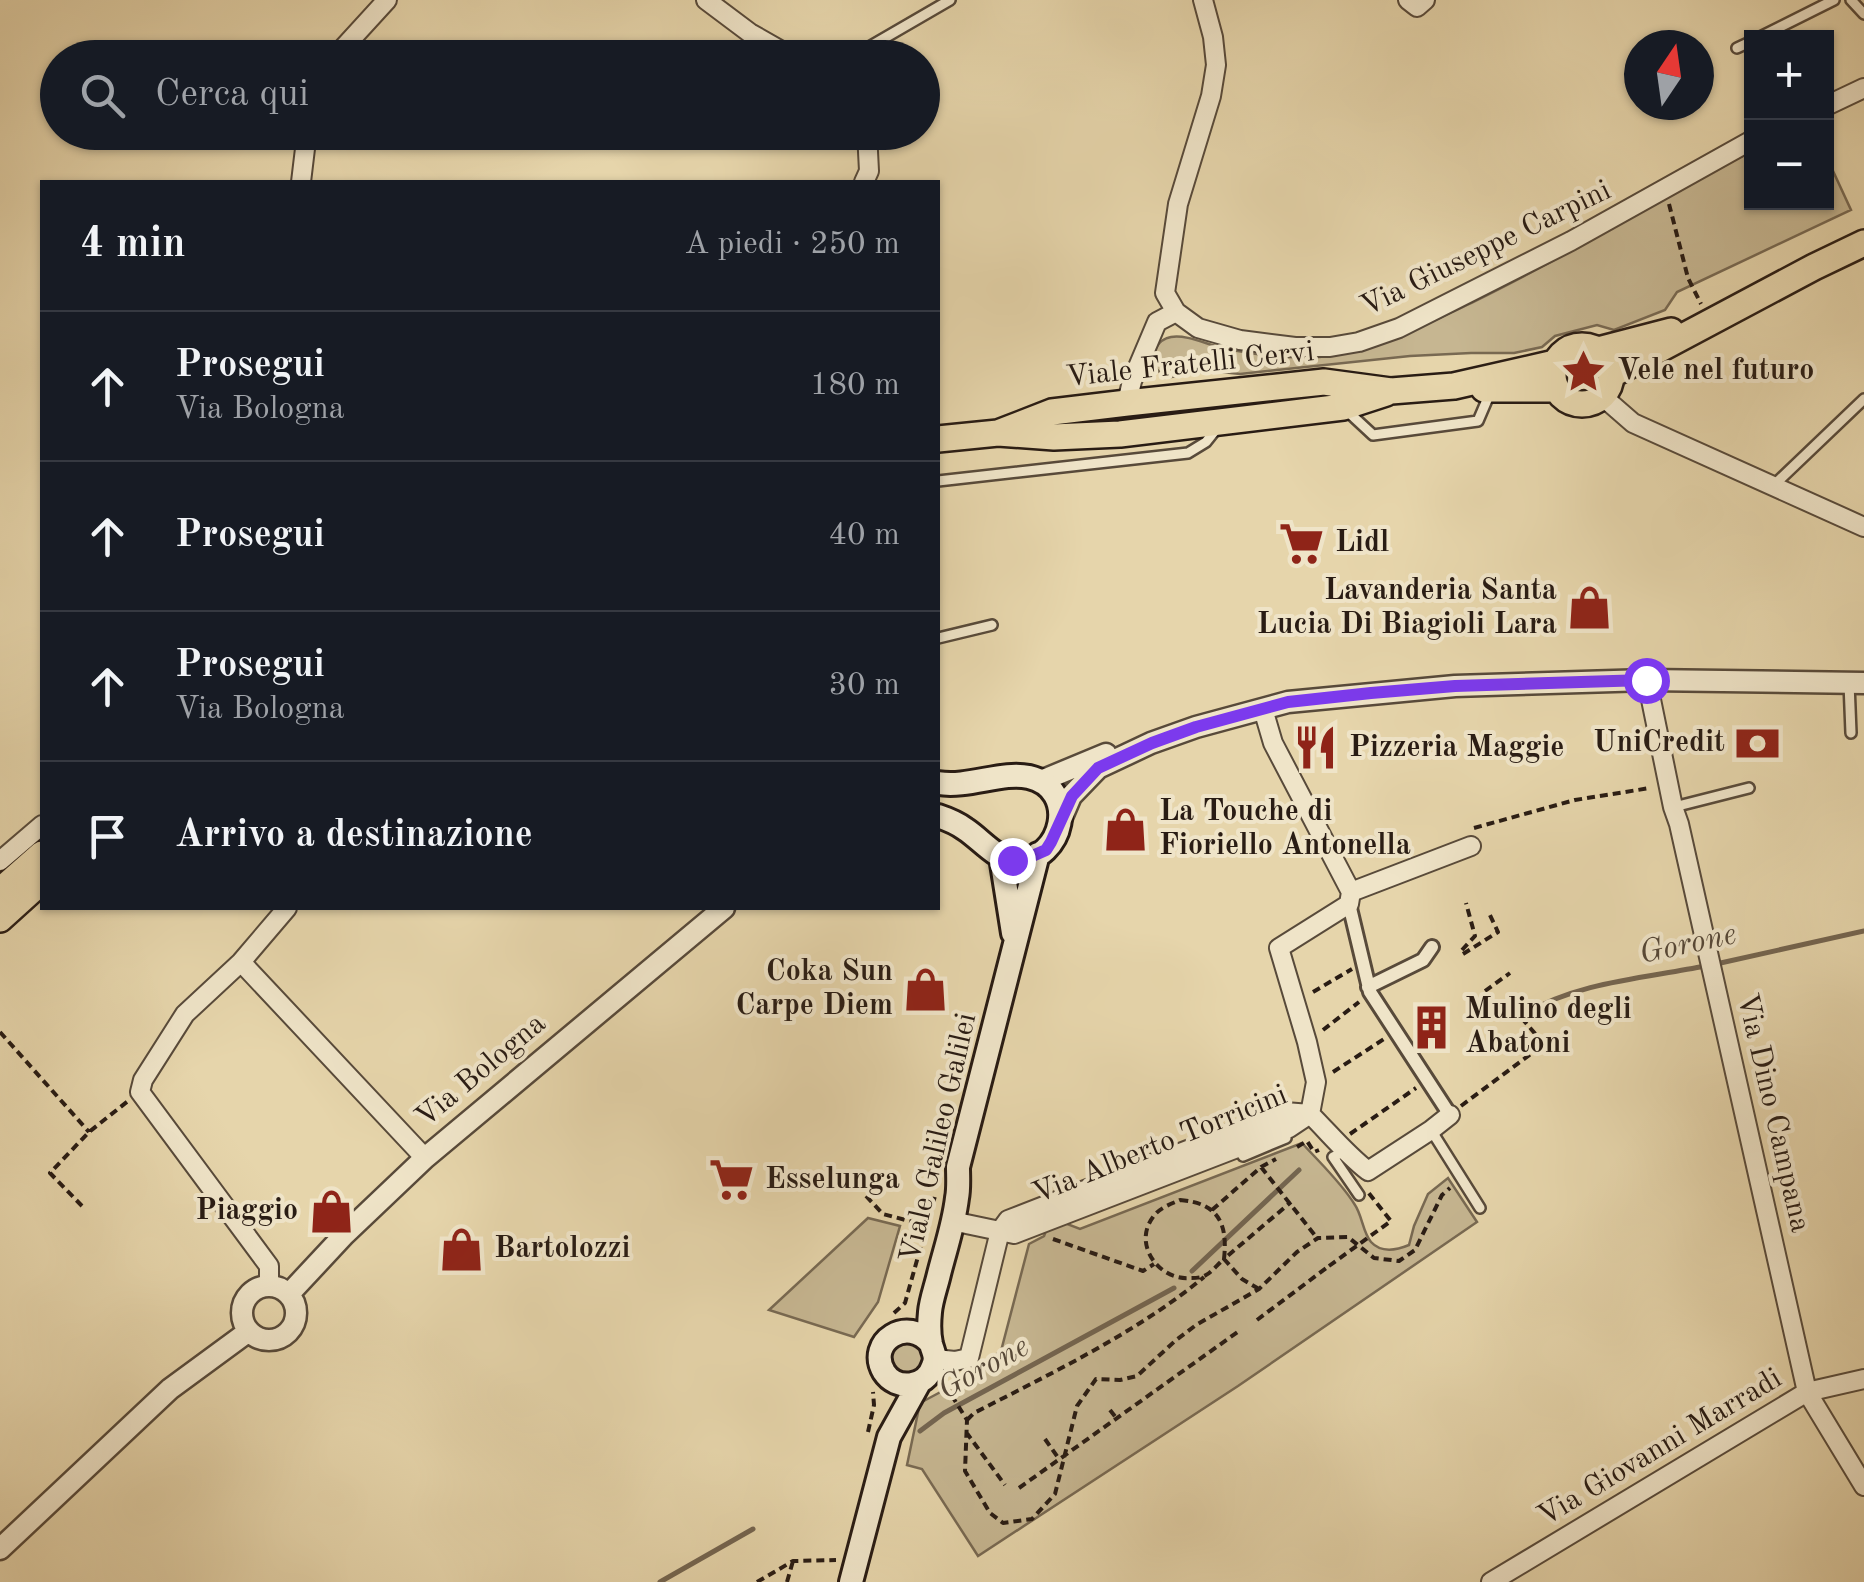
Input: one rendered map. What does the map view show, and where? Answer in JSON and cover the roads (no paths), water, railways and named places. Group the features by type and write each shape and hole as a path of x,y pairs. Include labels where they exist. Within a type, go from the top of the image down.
{"main road":[{"path":"1710,322 1598,350 1577,346 1564,352 1555,363 1552,374 1556,389 1565,399 1591,403 1607,385 1710,322 1864,243"},
{"path":"1598,350 1608,360 1607,385"},
{"path":"1454,386 1555,363"},
{"name":"Viale Fratelli Cervi","path":"998,433 1052,412 1127,402 1324,382 1390,391 1454,386"},
{"path":"1454,386 1556,389"},
{"name":"Viale Fratelli Cervi","path":"940,439 998,433 1054,437 1120,434 1343,407 1390,391"},
{"path":"940,783 963,785 1016,776 1041,782 1057,798 1062,817 1051,842 1038,854 1021,861 1001,857 964,828 940,817"},
{"name":"Viale Galileo Galilei","path":"933,1352 930,1310 940,1223 957,1198 958,1167 1038,854"},
{"path":"0,891 40,856"},
{"path":"1001,857 1015,945"},
{"path":"0,919 40,883"},
{"path":"842,1576 888,1437 918,1383 930,1374 933,1352 918,1332 900,1332 888,1339 880,1352 881,1365 887,1376 902,1384 918,1383"}],"street":[{"path":"350,40 387,0"},
{"path":"706,0 762,40"},
{"path":"1127,402 1158,322 1176,312 1166,293 1178,204 1211,96 1216,65 1203,0"},
{"path":"1834,102 1864,88"},
{"name":"Via Giuseppe Carpini","path":"1176,312 1198,328 1240,340 1295,347 1359,342 1466,295 1744,145"},
{"path":"301,180 305,150"},
{"path":"865,180 869,171 868,150"},
{"path":"1607,385 1633,423 1864,527"},
{"path":"1062,817 1072,796 1098,768 1196,727 1288,702 1455,686 1646,680 1856,683"},
{"name":"Via Dino Campana","path":"1646,680 1807,1392 1864,1486"},
{"path":"1263,709 1273,743 1350,898 1369,990 1450,1115 1368,1171 1344,1152 1310,1114 1316,1082 1280,948 1350,898 1471,846"},
{"path":"1041,782 1110,752 1152,743"},
{"path":"0,861 40,827"},
{"path":"269,1286 269,1266 140,1092 143,1080 186,1014 241,962 285,910"},
{"name":"Via Bologna","path":"0,1549 170,1389 249,1331 270,1340 285,1335 296,1316 290,1294 344,1234 425,1158 722,910"},
{"path":"1369,990 1423,960 1432,947"},
{"path":"241,962 425,1158"},
{"name":"Via Alberto Torricini","path":"933,1352 955,1361 970,1358 1008,1220 1285,1112 1310,1114"},
{"name":"Via Alberto Torricini","path":"940,1223 1007,1232 1289,1128 1310,1114"},
{"path":"249,1331 243,1317 245,1302 254,1290 277,1286 290,1294"},
{"name":"Via Giovanni Marradi","path":"1491,1582 1807,1392 1864,1379"}],"lane":[{"path":"881,40 950,0"},
{"path":"1773,30 1834,0"},
{"path":"1851,0 1864,14"},
{"path":"1736,48 1744,44"},
{"path":"1343,407 1373,435 1478,421 1492,390"},
{"path":"1772,486 1864,399"},
{"path":"940,481 1188,453 1206,442 1223,421"},
{"path":"1049,467 1054,437"},
{"path":"940,638 992,625"},
{"path":"1850,733 1856,683"},
{"path":"1673,807 1749,788"},
{"path":"1431,1130 1480,1208"},
{"path":"1238,1146 1243,1156 1287,1138"},
{"path":"1344,1152 1333,1157 1363,1193"}],"waterway":[{"name":"Gorone","path":"1716,964 1864,931"},
{"name":"Gorone","path":"1525,1014 1589,988 1705,966"},
{"name":"Gorone","path":"1192,1271 1299,1170"},
{"name":"Gorone","path":"920,1431 944,1413 1174,1288"},
{"name":"Gorone","path":"660,1582 753,1529"}],"place":[{"name":"Vele nel futuro","path":"1584,371"},
{"name":"Lidl","path":"1302,543"},
{"name":"Lavanderia Santa Lucia Di Biagioli Lara","path":"1590,608"},
{"name":"UniCredit","path":"1758,743"},
{"name":"Pizzeria Maggie","path":"1316,748"},
{"name":"La Touche di Fioriello Antonella","path":"1126,829"},
{"name":"Coka Sun Carpe Diem","path":"926,989"},
{"name":"Mulino degli Abatoni","path":"1432,1027"},
{"name":"Esselunga","path":"732,1180"},
{"name":"Piaggio","path":"331,1211"},
{"name":"Bartolozzi","path":"461,1249"}]}
